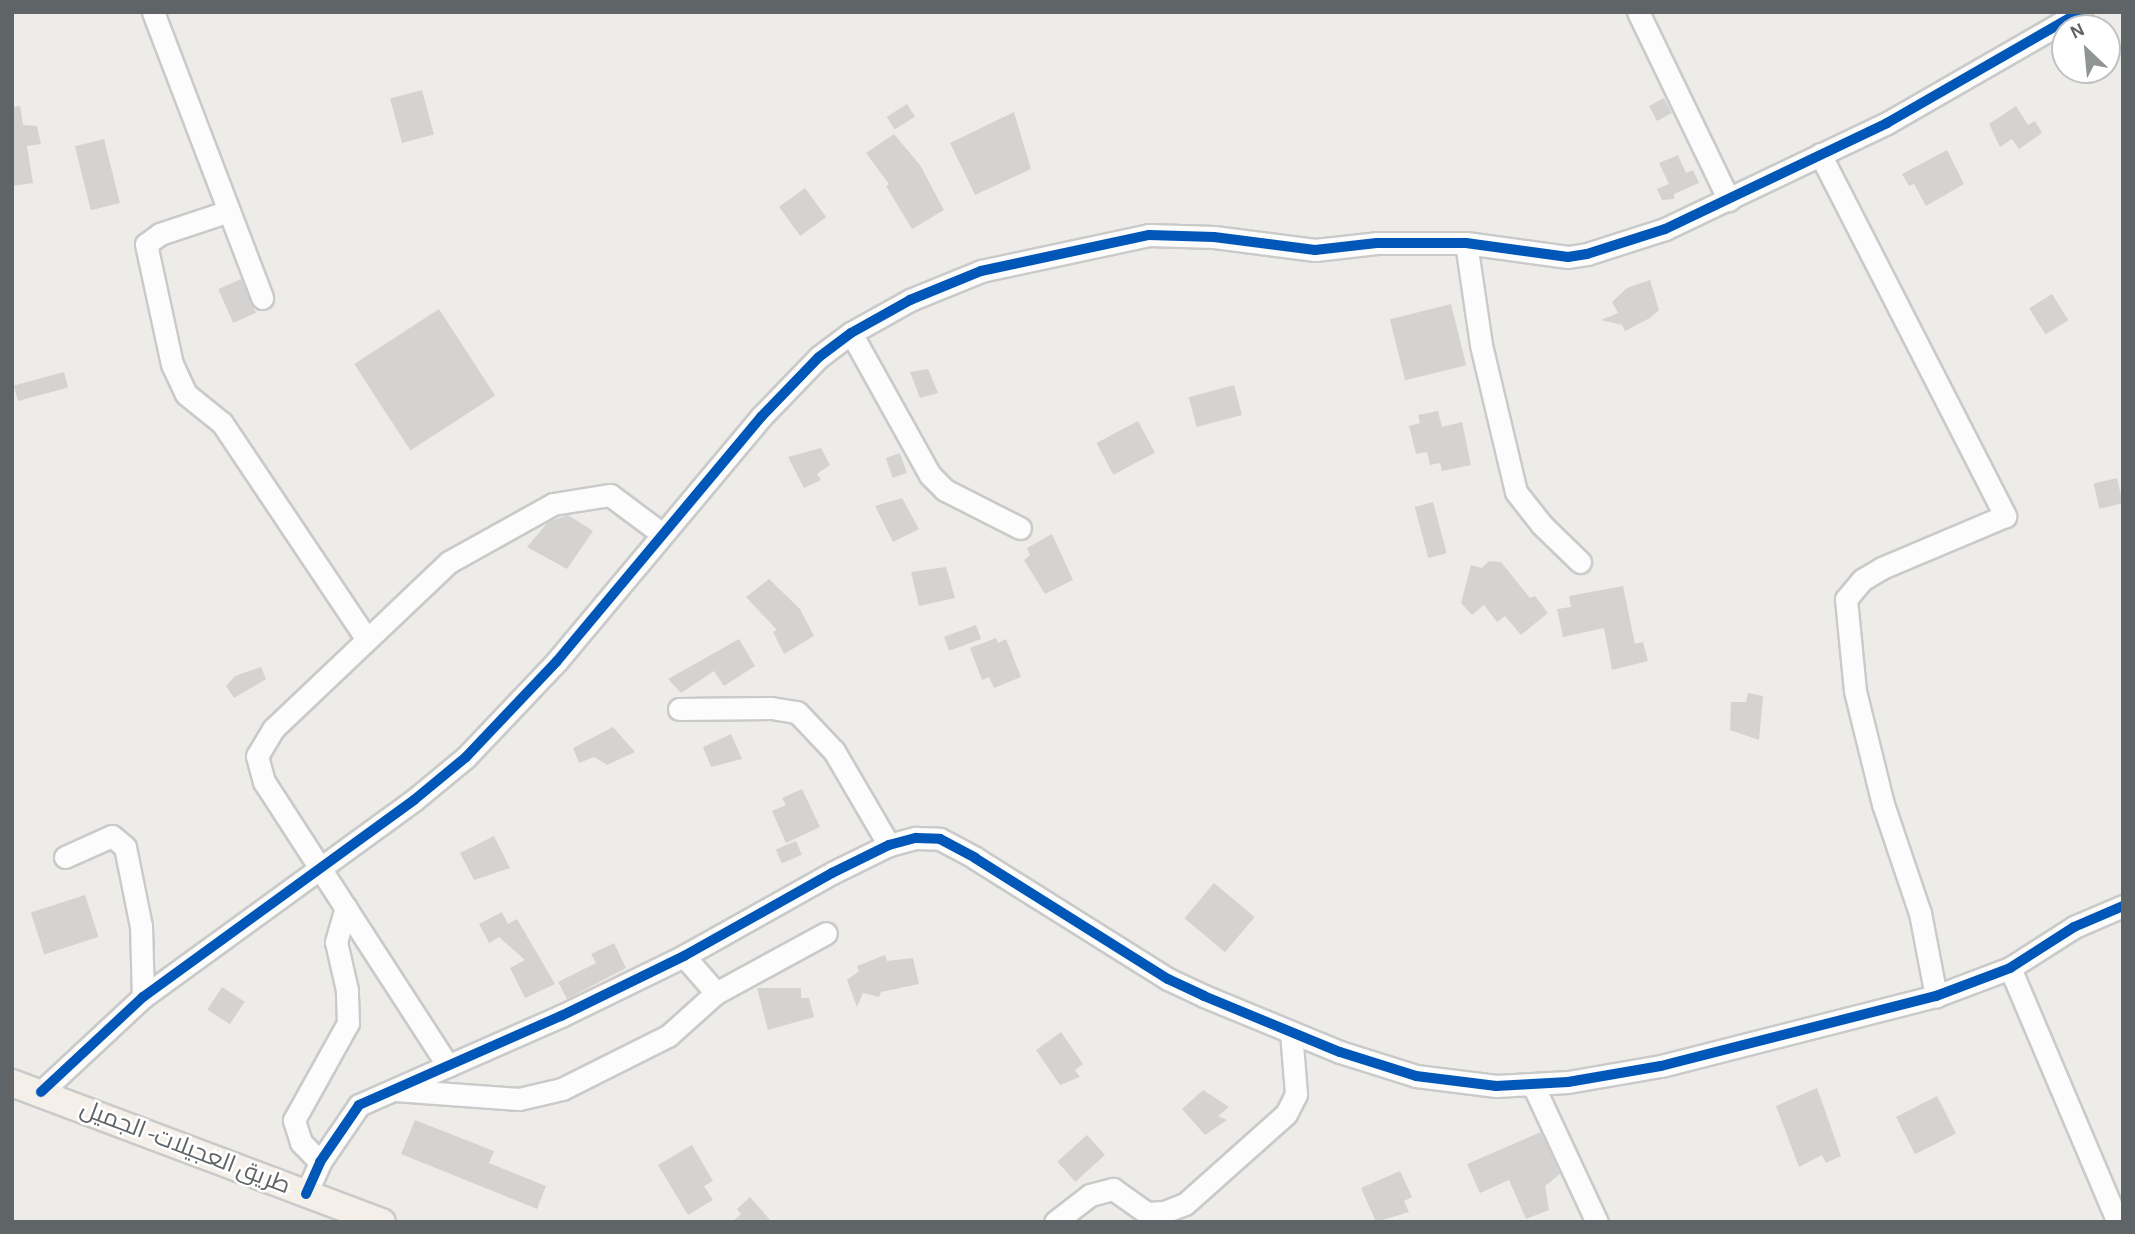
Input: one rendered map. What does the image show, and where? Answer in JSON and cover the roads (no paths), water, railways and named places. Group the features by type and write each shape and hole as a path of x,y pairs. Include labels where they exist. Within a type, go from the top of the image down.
{"main road":[{"name":"طريق العجيلات- الجميل","path":"23,1084 382,1222"}],"street":[{"path":"153,12 262,298"},
{"path":"1638,12 1729,200"},
{"path":"23,1084 414,800 509,715 761,418 819,357 851,333 909,300 981,271 1149,235 1214,237 1315,250 1377,243 1466,243 1568,257 1665,229 1729,200 1887,123 2080,12"},
{"path":"1820,154 2005,516 1882,568 1862,580 1846,599 1855,691 1883,804 1920,913 1936,996"},
{"path":"229,211 160,234 146,244 172,364 186,394 222,423 366,638"},
{"path":"1466,243 1481,345 1516,492 1542,525 1580,562"},
{"path":"851,333 930,475 945,490 1020,528"},
{"path":"448,1066 264,782 257,756 273,729 449,562 553,503 610,495 662,533"},
{"path":"679,709 771,708 797,712 834,751 889,845"},
{"path":"65,857 112,836 125,847 141,926 143,996"},
{"path":"306,1194 320,1163 350,1114 386,1090 448,1066 684,956 889,845 916,838 940,839 1057,906 1168,979 1292,1032 1416,1076 1533,1085 1661,1066 1936,996 2010,968 2074,928 2123,906"},
{"path":"320,1163 301,1142 294,1120 348,1023 347,990 336,942 346,907"},
{"path":"386,1090 519,1099 562,1089 668,1036 716,993 826,933"},
{"path":"684,956 716,993"},
{"path":"2010,968 2118,1222"},
{"path":"1055,1222 1090,1195 1113,1189 1147,1213 1164,1212 1185,1204 1286,1114 1296,1094 1292,1032"},
{"path":"1533,1085 1597,1222"}]}
